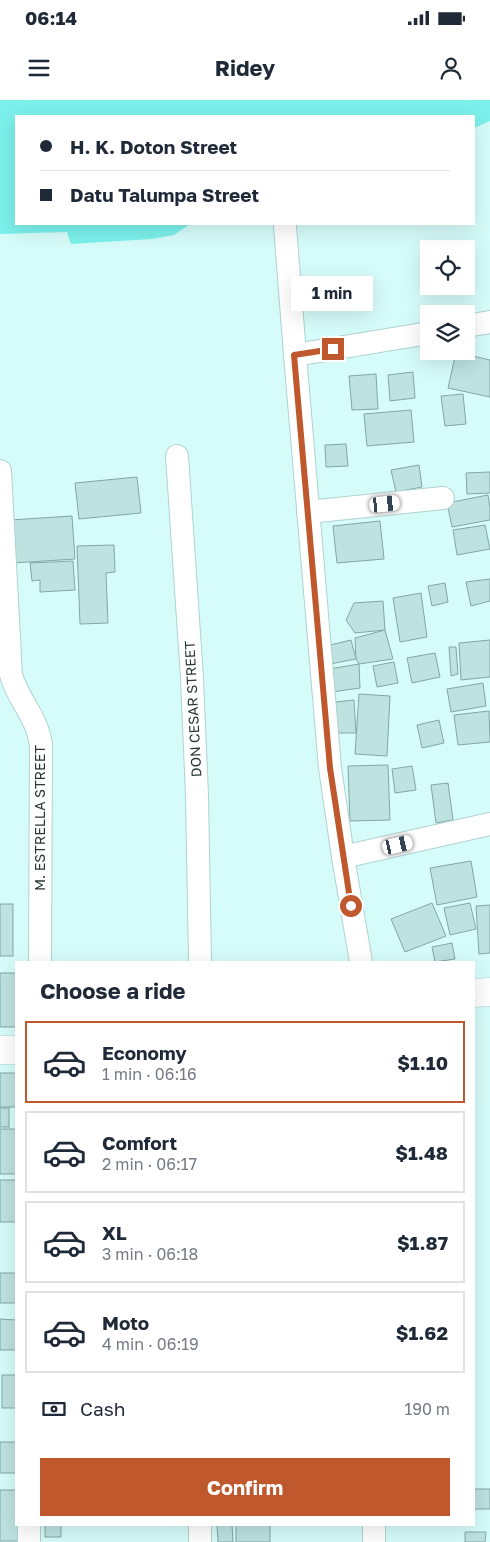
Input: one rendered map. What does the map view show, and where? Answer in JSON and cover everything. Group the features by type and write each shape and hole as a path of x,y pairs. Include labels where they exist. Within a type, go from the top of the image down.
{"main road":[{"path":"475,993 490,992"},
{"path":"0,1050 15,1050"}],"street":[{"path":"285,226 294,355 330,768 361,961"},
{"path":"475,324 490,322"},
{"path":"294,355 420,334"},
{"name":"DON CESAR STREET","path":"178,456 192,678 197,796 200,961"},
{"name":"M. ESTRELLA STREET","path":"0,471 11,676 15,689 34,718 41,744 40,961"},
{"path":"308,512 443,498"},
{"path":"343,857 490,824"},
{"path":"29,1526 29,1542"},
{"path":"200,1526 200,1542"},
{"path":"374,1526 374,1542"}],"water":[{"path":"0,100 490,100 490,121 475,128 475,115 15,115 15,225 189,225 174,235 152,239 71,244 67,232 0,234"}],"building":[{"path":"475,356 490,360 490,397 448,388 454,360 475,360"},
{"path":"413,372 415,398 390,401 388,375"},
{"path":"376,374 378,409 352,410 349,376"},
{"path":"463,394 466,424 445,426 441,396"},
{"path":"411,410 414,442 367,446 364,414"},
{"path":"346,444 348,466 326,467 325,445"},
{"path":"419,465 422,487 396,492 391,470"},
{"path":"490,472 490,493 467,494 466,473"},
{"path":"137,477 141,513 79,519 75,483"},
{"path":"488,495 490,520 452,527 447,503"},
{"path":"72,516 75,559 13,563 10,520"},
{"path":"380,521 384,559 337,563 333,526"},
{"path":"485,525 490,549 457,555 453,530"},
{"path":"114,545 115,572 106,573 108,623 80,624 77,546"},
{"path":"73,561 75,590 40,592 40,580 32,581 30,563"},
{"path":"490,579 490,601 471,606 466,582"},
{"path":"445,583 448,602 432,606 428,586"},
{"path":"421,593 427,637 400,642 393,598"},
{"path":"383,601 385,630 355,633 346,620 354,603"},
{"path":"385,630 393,659 359,664 356,659 355,638"},
{"path":"351,640 356,659 330,664 326,646"},
{"path":"490,640 490,677 461,680 459,643"},
{"path":"449,647 456,647 458,674 451,676"},
{"path":"435,653 440,677 412,683 407,658"},
{"path":"394,662 398,683 377,687 373,666"},
{"path":"359,664 360,688 332,692 329,669"},
{"path":"483,683 486,706 451,712 447,689"},
{"path":"359,694 390,696 387,756 355,754"},
{"path":"354,700 356,733 337,733 335,702"},
{"path":"489,711 490,742 458,745 454,715"},
{"path":"439,720 444,743 422,748 417,725"},
{"path":"388,765 390,820 350,821 348,766"},
{"path":"412,766 416,790 395,793 392,769"},
{"path":"448,783 453,820 436,823 431,785"},
{"path":"471,861 477,897 437,905 430,868"},
{"path":"432,903 446,936 405,952 391,919"},
{"path":"470,903 476,929 450,935 444,908"},
{"path":"0,904 13,904 13,956 0,956"},
{"path":"490,905 490,953 479,954 476,906"},
{"path":"452,943 455,959 435,961 432,947"},
{"path":"0,973 15,973 15,1027 0,1027"},
{"path":"0,1073 15,1073 15,1107 0,1107"},
{"path":"0,1108 9,1108 9,1127 0,1127"},
{"path":"0,1129 15,1129 15,1174 0,1174"},
{"path":"0,1180 15,1180 15,1222 0,1222"},
{"path":"0,1273 15,1273 15,1303 0,1303"},
{"path":"0,1319 15,1320 15,1350 0,1350"},
{"path":"2,1375 15,1375 15,1408 2,1408"},
{"path":"0,1442 15,1442 15,1473 0,1473"},
{"path":"475,1489 490,1489 490,1509 475,1509"},
{"path":"0,1490 15,1490 15,1526 19,1526 19,1541 0,1541"},
{"path":"45,1526 61,1526 61,1537 45,1537"},
{"path":"217,1526 232,1526 233,1542 218,1542"},
{"path":"236,1526 270,1526 270,1542 236,1542"},
{"path":"465,1532 486,1532 485,1542 465,1542"}],"route":[{"path":"333,349 294,355 330,768 351,906"}]}
